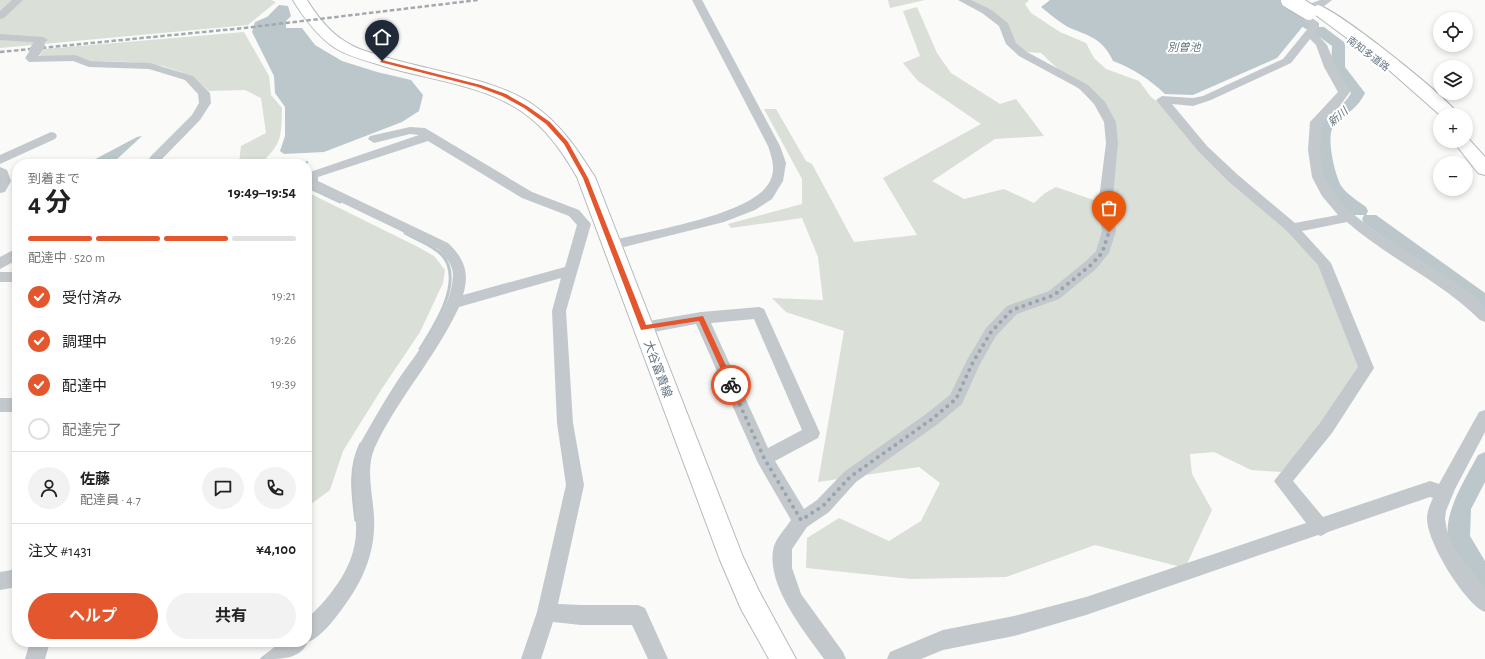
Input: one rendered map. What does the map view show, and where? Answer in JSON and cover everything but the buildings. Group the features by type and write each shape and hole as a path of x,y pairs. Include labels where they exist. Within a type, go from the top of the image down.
{"highway":[{"name":"南知多道路","path":"1289,0 1314,6 1380,54 1426,91 1443,108"},
{"name":"南知多道路","path":"1314,6 1415,92 1433,111"},
{"path":"1473,140 1485,153"},
{"path":"1468,148 1485,169"}],"main road":[{"name":"大谷富貴線","path":"300,0 313,21 335,42 353,52 397,66 479,86 504,95 526,107 548,123 566,143 586,178 732,560 750,600 783,659"}],"street":[{"path":"0,16 18,0"},
{"path":"612,246 724,217 750,207 767,196 777,181 780,163 774,146 697,0"},
{"path":"836,659 793,599 783,568 782,547 801,520 823,506 850,477 932,419 956,399 972,364 991,332 1012,310 1054,295 1091,265 1102,253 1109,232 1105,207 1112,143 1110,122 1099,102 1084,87 1023,54 1011,44 1004,25 986,11 963,0"},
{"path":"1314,6 1319,5 1300,11 1300,14 1314,23 1314,27 1287,61 1207,98 1193,102 1162,100 1203,149 1233,178 1292,228 1324,263 1366,368 1326,428 1283,481 1321,528"},
{"path":"1309,33 1316,37 1325,48 1329,65 1344,92 1335,104 1316,122 1314,145 1318,176 1326,194 1350,217 1401,254 1461,294 1485,316"},
{"path":"0,37 43,40 31,58 33,60 74,58 89,64 150,66 189,78 204,93 205,103 196,117 154,159"},
{"path":"374,139 385,138 414,129 421,131 527,195 574,213 584,224 569,271 559,311 565,423 575,485 547,612 531,659"},
{"path":"0,160 51,136"},
{"path":"312,628 330,611 353,577 362,558 366,539 360,473 365,450 398,393 436,335 453,303 460,273 455,258 443,246 312,183 312,175 429,136"},
{"path":"0,171 3,173 5,181 0,190"},
{"path":"1292,228 1350,217"},
{"path":"0,264 12,256"},
{"path":"453,303 569,271"},
{"path":"0,277 12,277"},
{"path":"643,328 701,318 759,313 812,433 764,458"},
{"path":"701,318 764,458 801,520"},
{"path":"0,405 12,404"},
{"path":"1485,417 1443,493 1435,518 1442,542 1470,585 1485,603"},
{"path":"897,659 943,640 1014,626 1086,606 1321,528 1430,489 1443,493"},
{"path":"0,581 12,579"},
{"path":"547,612 581,615 638,615 658,659"},
{"path":"35,659 39,647"},
{"path":"275,659 291,647"}],"shaded area":[{"path":"0,0 271,0 276,2 248,25 0,48"},
{"path":"888,0 925,0 890,8"},
{"path":"970,0 1029,0 1025,4 1031,13 1060,32 1086,43 1094,58 1106,69 1139,81 1151,97 1159,103 1286,227 1320,265 1359,366 1319,428 1281,472 1251,470 1214,452 1190,454 1192,474 1212,510 1185,568 1095,545 1006,577 911,579 806,568 807,538 839,518 889,541 921,521 940,483 919,467 818,482 844,331 786,312 772,298 823,300 818,257 802,218 731,228 728,224 802,204 802,179 764,109 776,109 806,161 812,164 854,242 917,235 883,178 981,124 918,81 903,63 920,56 903,11 917,7 937,53 951,73 1000,104 1016,99 1044,136 995,139 932,181 964,199 1004,189 1034,203 1045,193 1056,187 1111,206 1115,123 1041,53 1026,52 1015,42 1008,24"},
{"path":"244,32 269,76 271,95 282,108 281,132 277,144 265,159 240,159 241,146 266,133 261,98 245,90 209,91 192,76 163,66 129,62 91,61 75,56 39,57 44,49"},
{"path":"312,194 434,256 445,270 443,283 420,332 381,390 343,451 330,490 312,503"}],"water":[{"name":"別曽池","path":"1050,0 1303,0 1288,15 1304,25 1277,58 1193,95 1165,94 1141,75 1128,67 1113,61 1105,48 1095,39 1066,26 1041,7"},
{"path":"279,5 288,6 291,16 286,21 286,28 302,28 315,45 342,61 377,72 411,80 423,95 419,111 402,122 324,152 284,154 280,151 285,136 285,107 275,93 274,76 252,32 255,22 267,17"},
{"path":"142,136 117,159 95,159 137,137"}],"waterway":[{"name":"新川","path":"1291,14 1310,26"},
{"name":"新川","path":"1319,30 1339,45 1338,67 1358,93 1352,104 1330,121 1326,126 1324,131 1324,147 1328,167 1335,188 1343,197 1360,211"},
{"path":"312,189 340,202"},
{"name":"新川","path":"1370,219 1485,302"},
{"path":"405,233 430,245 438,251 448,265 450,277 449,290 445,303 433,329 420,349"},
{"path":"356,520 353,472 357,453 361,444"},
{"name":"新川","path":"1464,502 1485,461"},
{"name":"新川","path":"1461,511 1459,538 1485,582"},
{"path":"262,659 270,653"}],"railway":[{"path":"0,52 244,28 478,0"}],"way so far":[{"path":"731,385 764,458 801,520 823,506 850,477 932,419 956,399 972,364 991,332 1012,310 1054,295 1091,265 1102,253 1109,232"}],"route":[{"path":"382,61 479,86 504,95 526,107 548,123 566,143 586,178 643,328 701,318 731,385"}]}
